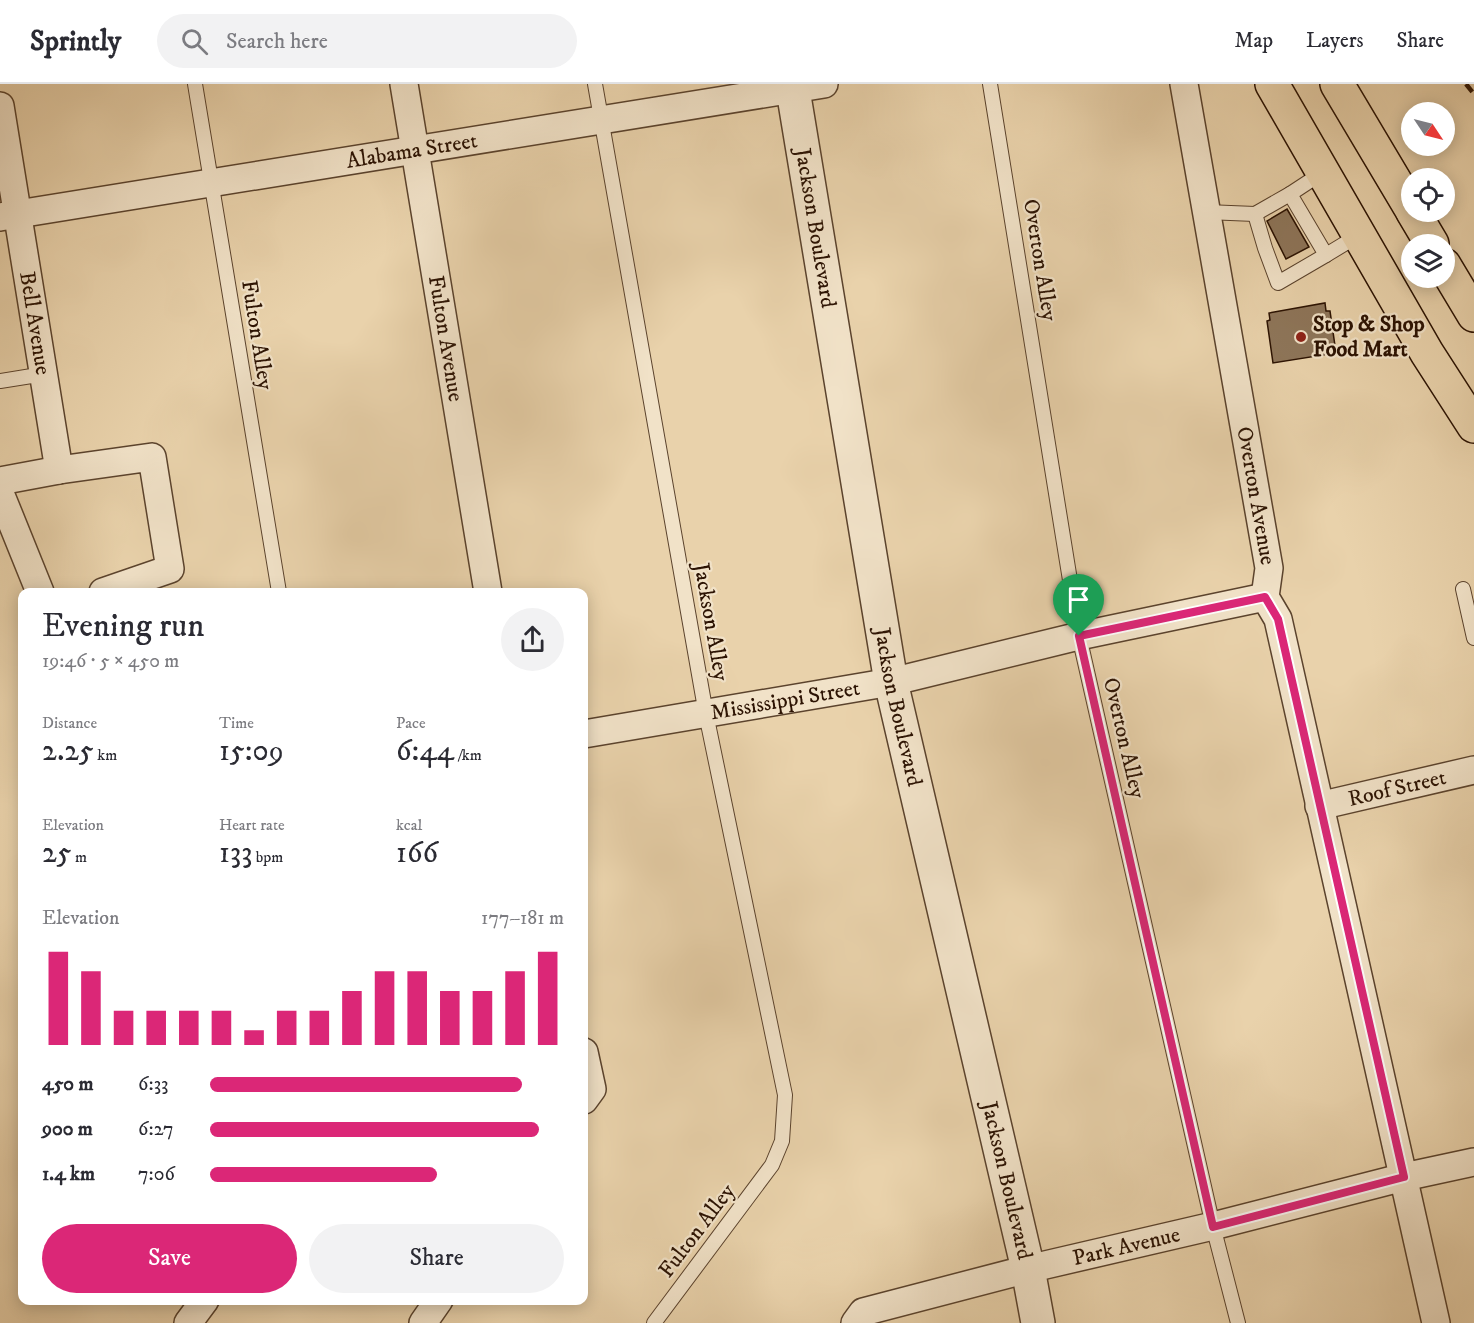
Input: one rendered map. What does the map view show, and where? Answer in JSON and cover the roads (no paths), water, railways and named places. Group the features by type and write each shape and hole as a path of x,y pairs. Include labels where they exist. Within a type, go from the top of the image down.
{"main road":[{"path":"1272,84 1427,353 1474,426"},
{"path":"1337,84 1401,192"},
{"path":"1455,283 1474,315"}],"street":[{"name":"Fulton Avenue","path":"405,84 488,588"},
{"name":"Alabama Street","path":"10,215 792,87 824,84"},
{"name":"Overton Avenue","path":"1184,84 1269,568 1265,597 1278,619 1436,1323"},
{"name":"Jackson Boulevard","path":"792,87 891,682 1028,1269 1038,1323"},
{"name":"Bell Avenue","path":"0,106 10,215 44,374 59,470"},
{"path":"0,481 152,457 170,569 115,588"},
{"path":"0,493 38,588"},
{"name":"Mississippi Street","path":"588,733 891,682 1079,636 1265,597"},
{"name":"Roof Street","path":"1319,806 1474,770"},
{"path":"588,1070 592,1089 588,1094"},
{"name":"Park Avenue","path":"855,1323 862,1312 1028,1269 1213,1227 1404,1177 1474,1162"},
{"path":"188,1323 201,1305"},
{"path":"423,1323 436,1305"}],"lane":[{"name":"Fulton Alley","path":"195,84 278,588"},
{"name":"Jackson Alley","path":"595,84 705,714 785,1095 782,1141 772,1165"},
{"name":"Overton Alley","path":"990,84 1079,636 1213,1227 1238,1323"},
{"path":"1206,212 1255,214 1322,173"},
{"path":"1290,194 1326,255"},
{"path":"1255,214 1278,283 1359,235"},
{"path":"0,381 44,374"},
{"path":"1463,590 1474,638"},
{"name":"Fulton Alley","path":"654,1323 772,1165"}],"railway":[{"path":"1466,84 1474,94"}],"place":[{"name":"Stop & Shop Food Mart","path":"1301,337"}]}
